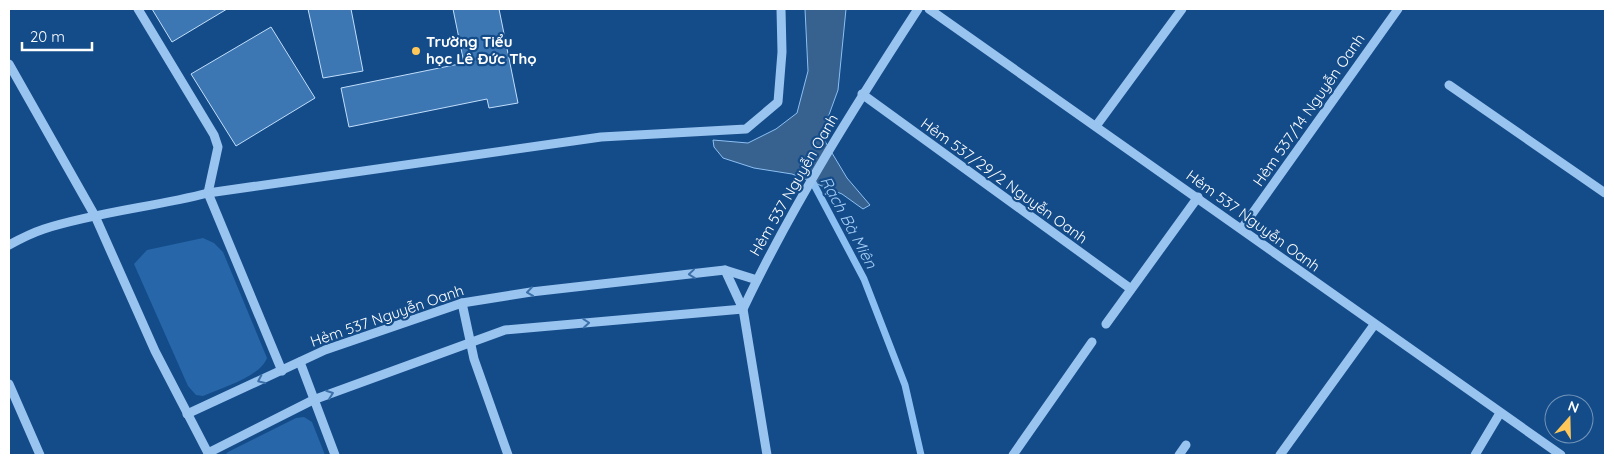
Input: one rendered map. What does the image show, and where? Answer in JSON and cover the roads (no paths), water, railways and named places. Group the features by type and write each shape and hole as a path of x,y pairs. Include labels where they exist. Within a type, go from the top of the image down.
{"street":[{"path":"138,9 214,134 218,147 208,193 282,371"},
{"path":"9,245 42,229 95,216 159,206 208,193 601,137 746,129 778,102 782,52 781,9"},
{"path":"862,94 918,9"},
{"name":"Hẻm 537 Nguyễn Oanh","path":"929,9 1242,228 1374,325 1561,455"},
{"path":"1096,126 1182,9"},
{"name":"Hẻm 537/14 Nguyễn Oanh","path":"1242,228 1398,9"},
{"path":"9,64 95,216 155,351 208,454 313,400 505,330 743,309"},
{"path":"1449,85 1605,193"},
{"name":"Hẻm 537 Nguyễn Oanh","path":"743,309 793,212 862,94"},
{"name":"Hẻm 537/29/2 Nguyễn Oanh","path":"862,94 1131,289"},
{"path":"1106,324 1198,197"},
{"path":"725,270 743,309 767,455"},
{"name":"Hẻm 537 Nguyễn Oanh","path":"187,414 325,350 462,302 531,292 725,270 757,280"},
{"path":"462,302 474,359 508,455"},
{"path":"1280,455 1374,325"},
{"path":"1013,455 1092,342"},
{"path":"300,362 335,455"},
{"path":"9,384 40,455"},
{"path":"1475,455 1500,413"},
{"path":"1178,455 1186,444"}],"waterway":[{"name":"Rạch Bà Miên","path":"810,177 864,279 905,385 921,455"}],"place":[{"name":"Trường Tiểu học Lê Đức Thọ","path":"416,51"}]}
